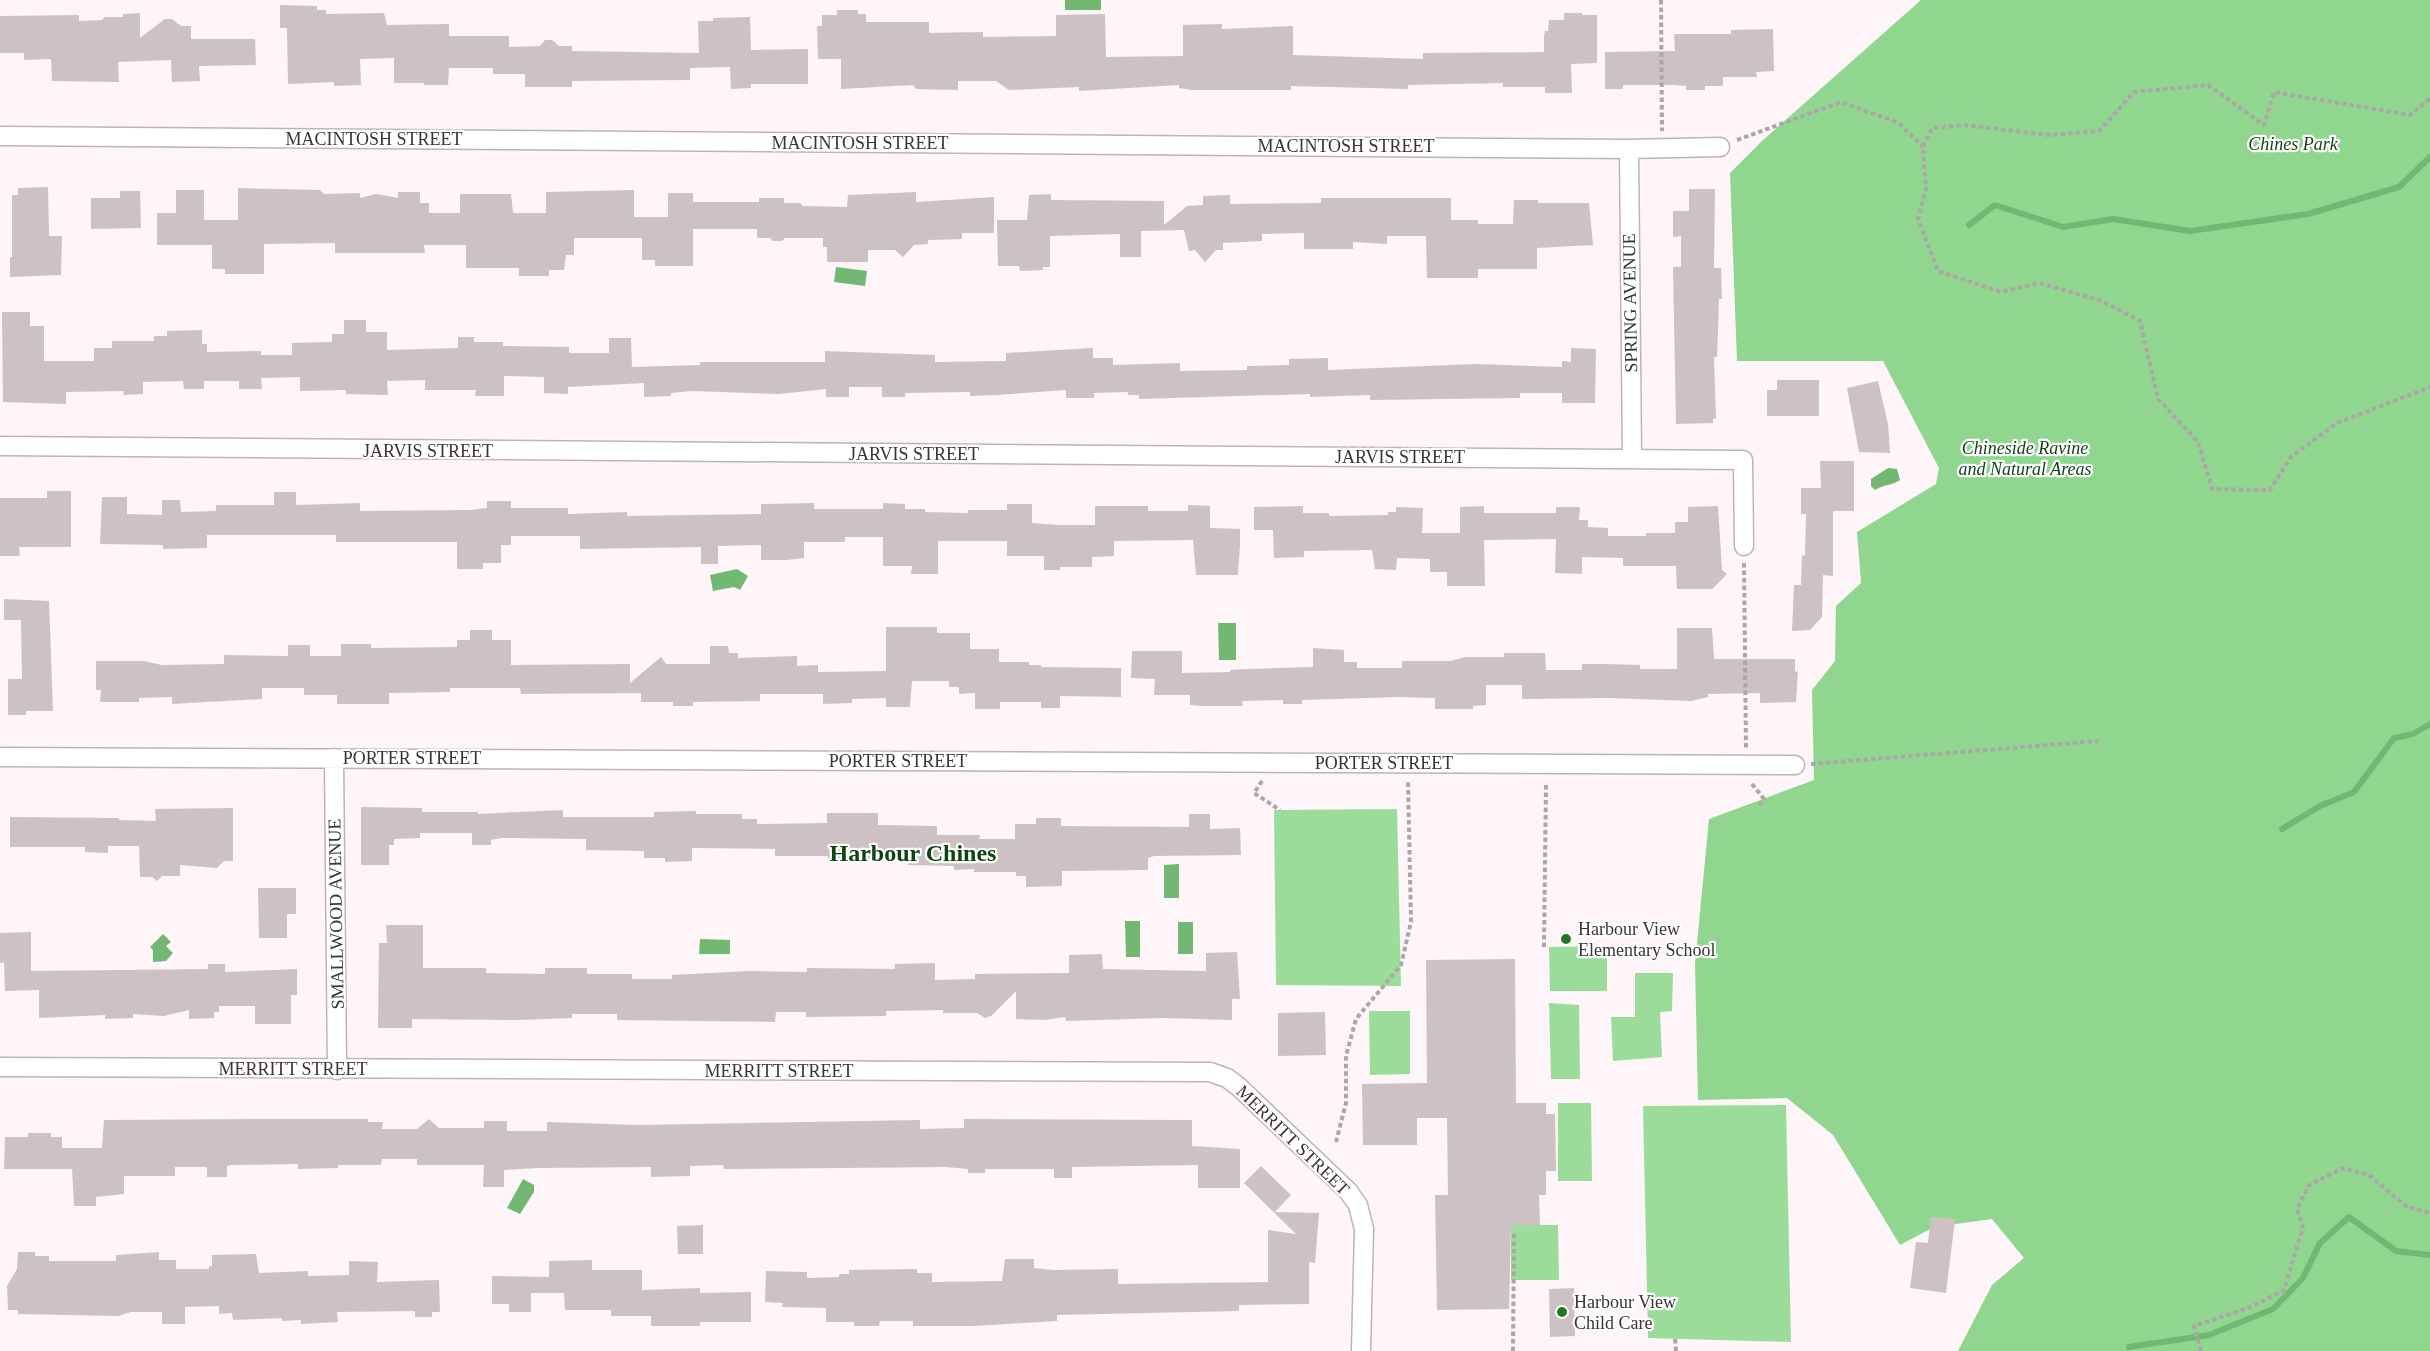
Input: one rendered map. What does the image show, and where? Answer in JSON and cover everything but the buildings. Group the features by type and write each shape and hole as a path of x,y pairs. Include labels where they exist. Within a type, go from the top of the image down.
{"street":[{"name":"MACINTOSH STREET","path":"0,136 1629,149 1720,147"},
{"name":"SPRING AVENUE","path":"1629,149 1632,458"},
{"name":"JARVIS STREET","path":"0,446 1743,460 1744,546"},
{"name":"PORTER STREET","path":"0,757 1795,765"},
{"name":"SMALLWOOD AVENUE","path":"334,758 338,1070"},
{"name":"MERRITT STREET","path":"0,1067 1210,1072 1227,1078 1239,1087 1348,1191 1358,1204 1364,1229 1361,1351"}],"path":[{"path":"1661,0 1662,148"},
{"path":"2430,99 2410,115 2274,92 2264,125 2208,85 2134,92 2099,131 2048,135 1965,125 1932,128 1923,147 1926,189 1918,219 1938,271 2001,292 2039,283 2102,301 2140,321 2158,399 2198,442 2212,489 2270,490 2291,457 2337,423 2430,387"},
{"path":"1720,147 1841,102 1899,123 1923,147"},
{"path":"1744,546 1746,752"},
{"path":"1795,765 2098,741"},
{"path":"1263,762 1261,785 1254,789 1254,793 1280,810"},
{"path":"1336,1142 1346,1103 1346,1056 1356,1018 1401,965 1411,922 1407,763"},
{"path":"1544,947 1546,763"},
{"path":"1746,781 1757,787 1764,799 1758,808"},
{"path":"2201,1351 2194,1326 2251,1307 2284,1290 2303,1227 2297,1209 2309,1185 2343,1168 2369,1175 2407,1207 2430,1213"},
{"path":"1513,1351 1514,1233"},
{"path":"1675,1339 1676,1351"}],"shaded area":[{"path":"1065,0 1101,0 1101,10 1065,10"},
{"path":"836,267 867,271 865,286 834,282"},
{"path":"1888,468 1897,469 1900,480 1875,490 1871,486 1871,479"},
{"path":"737,569 748,576 740,590 734,587 713,591 710,575"},
{"path":"1218,623 1236,623 1236,660 1219,660"},
{"path":"1397,809 1401,986 1276,985 1274,810"},
{"path":"1179,864 1179,898 1164,898 1164,865"},
{"path":"1125,921 1140,921 1140,957 1126,957"},
{"path":"1178,922 1193,922 1193,954 1178,954"},
{"path":"163,934 171,942 166,946 173,953 166,961 153,962 153,950 150,947"},
{"path":"700,939 730,940 730,954 699,954"},
{"path":"1607,946 1607,991 1550,991 1549,947"},
{"path":"1635,973 1673,973 1672,1011 1660,1012 1662,1057 1613,1061 1611,1017 1635,1017"},
{"path":"1549,1003 1579,1005 1580,1079 1551,1079"},
{"path":"1369,1011 1410,1011 1410,1074 1370,1075"},
{"path":"1558,1103 1591,1103 1592,1181 1558,1181"},
{"path":"1786,1105 1791,1342 1648,1338 1643,1106"},
{"path":"523,1179 534,1185 534,1192 520,1214 507,1208"},
{"path":"1511,1225 1558,1225 1559,1280 1511,1280"}],"green space":[{"path":"1921,0 2430,0 2430,1351 1958,1351 1992,1285 2024,1258 1992,1219 1934,1227 1900,1245 1833,1135 1787,1098 1698,1100 1695,964 1709,819 1814,780 1812,690 1835,661 1836,606 1861,583 1857,532 1936,484 1939,468 1883,361 1737,361 1730,173 1763,140"}],"waterway":[{"path":"1969,225 1995,205 2063,227 2113,219 2190,231 2308,214 2399,187 2430,157"},
{"path":"2282,829 2320,806 2354,792 2394,738 2413,734 2430,724"},
{"path":"2129,1347 2209,1335 2273,1309 2303,1278 2320,1243 2349,1217 2396,1251 2430,1255"}],"place":[{"name":"Harbour View Elementary School","path":"1566,939"},
{"name":"Harbour View Child Care","path":"1562,1312"}],"district":[{"name":"Harbour Chines","path":"913,853"}],"park label":[{"name":"Chines Park","path":"2293,144"},
{"name":"Chineside Ravine and Natural Areas","path":"2025,458"}]}
